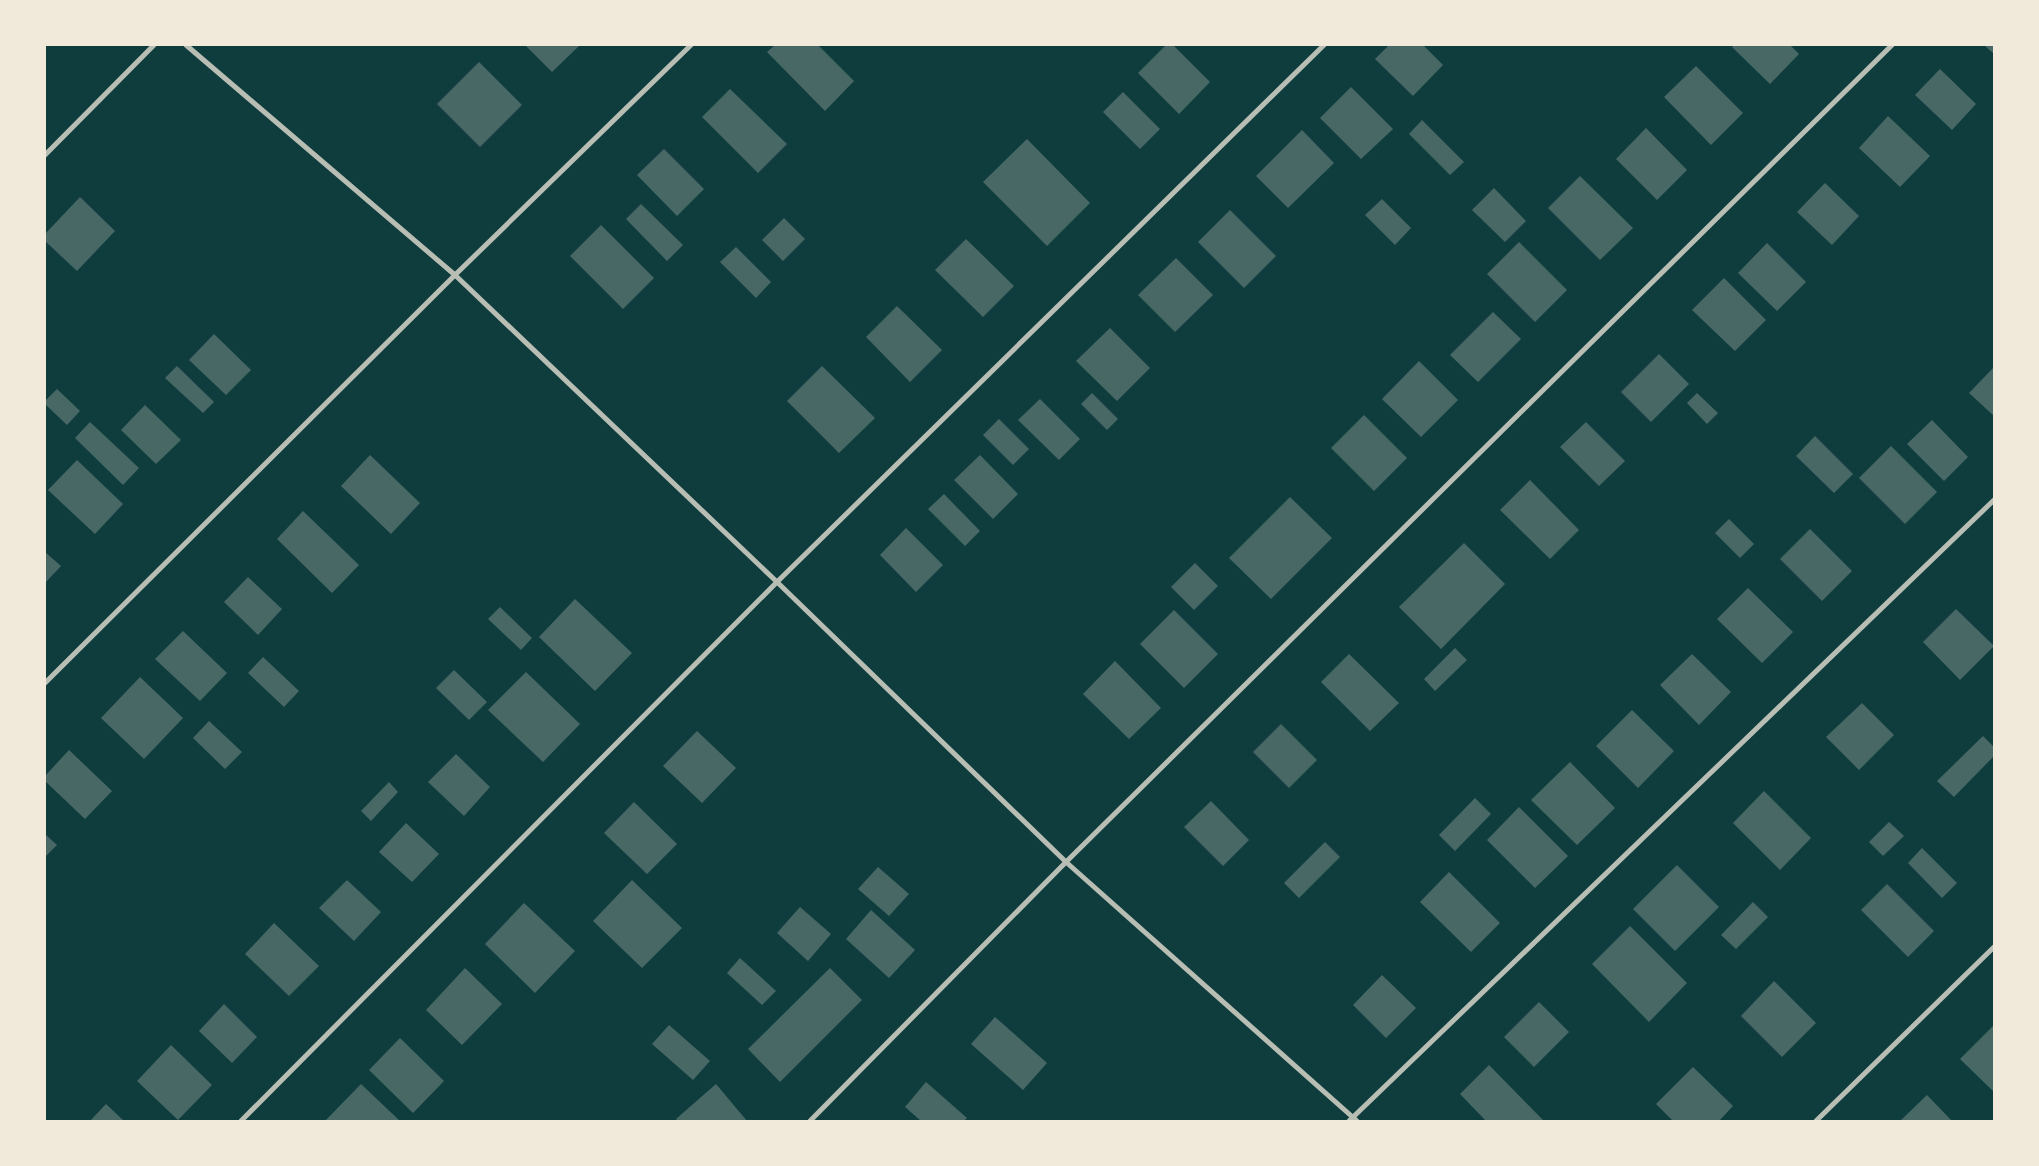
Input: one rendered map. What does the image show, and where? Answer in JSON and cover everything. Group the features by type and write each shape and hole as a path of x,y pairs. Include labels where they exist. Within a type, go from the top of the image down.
{"street":[{"path":"45,155 154,45"},
{"path":"186,45 455,275 777,582 1066,862 1353,1120 1994,500"},
{"path":"45,684 455,275 691,45"},
{"path":"241,1121 777,582 1324,45"},
{"path":"810,1121 1066,862 1892,45"},
{"path":"1816,1121 1994,947"}],"building":[{"path":"525,45 580,45 552,72"},
{"path":"775,45 818,45 854,81 825,111 767,52"},
{"path":"1166,45 1173,45 1210,82 1179,114 1138,73"},
{"path":"1389,45 1423,45 1443,65 1413,96 1375,59"},
{"path":"1734,45 1790,45 1799,54 1770,84 1732,47"},
{"path":"1984,45 1994,45 1994,54"},
{"path":"479,62 522,105 480,147 437,104"},
{"path":"1696,66 1743,113 1711,145 1664,97"},
{"path":"1940,69 1976,104 1952,130 1915,95"},
{"path":"1351,87 1393,129 1361,159 1320,118"},
{"path":"730,89 787,144 758,173 702,117"},
{"path":"1123,92 1160,129 1140,149 1103,112"},
{"path":"1888,116 1930,156 1900,187 1859,148"},
{"path":"1422,120 1464,162 1450,175 1409,134"},
{"path":"1646,128 1687,170 1657,200 1616,159"},
{"path":"1302,130 1334,163 1288,208 1256,176"},
{"path":"1027,139 1090,203 1047,246 983,182"},
{"path":"664,149 704,189 677,216 637,175"},
{"path":"1580,176 1633,228 1600,260 1548,208"},
{"path":"1825,183 1859,216 1832,245 1797,212"},
{"path":"1494,188 1526,221 1505,242 1472,210"},
{"path":"80,197 115,231 77,271 45,241 45,234"},
{"path":"1382,199 1411,228 1395,245 1365,215"},
{"path":"641,204 683,245 667,261 626,219"},
{"path":"1230,210 1276,256 1244,288 1198,242"},
{"path":"784,218 805,239 783,261 762,240"},
{"path":"601,225 654,278 623,309 570,256"},
{"path":"966,239 1014,286 983,317 935,270"},
{"path":"1519,242 1567,290 1535,322 1487,274"},
{"path":"1767,243 1806,282 1777,311 1738,273"},
{"path":"736,247 771,282 756,298 720,262"},
{"path":"1176,258 1213,295 1175,332 1138,295"},
{"path":"1724,278 1766,320 1735,351 1692,310"},
{"path":"897,306 942,350 910,382 866,337"},
{"path":"1493,312 1521,339 1478,382 1450,355"},
{"path":"1110,328 1150,368 1117,401 1076,361"},
{"path":"214,334 251,370 226,395 189,360"},
{"path":"1659,354 1689,384 1651,422 1621,392"},
{"path":"1419,361 1458,400 1421,437 1382,399"},
{"path":"177,366 214,402 203,413 165,378"},
{"path":"822,366 875,418 839,453 787,401"},
{"path":"1994,367 1994,416 1969,393"},
{"path":"57,389 80,411 67,425 45,404 45,401"},
{"path":"1092,393 1118,419 1107,430 1081,404"},
{"path":"1697,393 1718,413 1707,424 1687,403"},
{"path":"1040,399 1080,439 1059,460 1018,420"},
{"path":"145,405 181,440 156,464 121,430"},
{"path":"1364,415 1407,458 1374,491 1331,448"},
{"path":"999,419 1029,449 1013,465 983,435"},
{"path":"1932,420 1968,457 1944,481 1907,444"},
{"path":"90,422 139,468 123,485 75,438"},
{"path":"1586,422 1625,461 1599,486 1560,447"},
{"path":"1815,436 1853,474 1834,493 1796,456"},
{"path":"1891,446 1937,492 1905,524 1859,478"},
{"path":"370,455 420,503 391,534 341,486"},
{"path":"980,455 1018,494 993,519 954,480"},
{"path":"77,460 123,504 95,534 48,490"},
{"path":"1530,480 1579,530 1550,559 1500,510"},
{"path":"944,494 980,531 965,546 928,509"},
{"path":"1290,497 1332,538 1271,599 1229,558"},
{"path":"303,511 359,565 332,593 277,539"},
{"path":"1729,519 1754,544 1740,558 1715,533"},
{"path":"906,528 943,565 916,592 880,555"},
{"path":"1810,529 1852,571 1822,601 1780,559"},
{"path":"1464,543 1505,584 1441,649 1399,607"},
{"path":"45,552 61,566 45,583"},
{"path":"1195,563 1218,586 1194,610 1171,587"},
{"path":"248,577 282,609 258,635 224,602"},
{"path":"1748,588 1793,632 1762,663 1717,619"},
{"path":"575,599 632,653 595,691 539,637"},
{"path":"500,607 532,638 521,650 488,619"},
{"path":"1956,609 1994,646 1960,680 1923,642"},
{"path":"1174,610 1218,654 1184,688 1140,644"},
{"path":"183,631 227,673 200,701 155,659"},
{"path":"1455,648 1467,660 1435,691 1424,679"},
{"path":"1349,654 1399,703 1370,731 1321,682"},
{"path":"1692,654 1731,692 1699,725 1660,685"},
{"path":"263,657 299,691 284,707 248,673"},
{"path":"1115,661 1161,708 1129,739 1083,694"},
{"path":"454,670 487,702 469,720 436,688"},
{"path":"526,672 580,724 543,762 488,710"},
{"path":"140,677 183,718 144,759 101,718"},
{"path":"1862,703 1894,735 1859,770 1826,737"},
{"path":"1632,710 1674,751 1638,788 1596,746"},
{"path":"209,721 242,752 225,769 193,738"},
{"path":"1281,724 1317,760 1289,788 1253,752"},
{"path":"697,731 736,768 702,803 663,766"},
{"path":"1983,736 1994,747 1994,756 1954,797 1937,781"},
{"path":"69,750 112,791 85,819 45,781 45,776"},
{"path":"456,754 490,787 464,816 428,782"},
{"path":"1570,762 1615,808 1577,845 1531,800"},
{"path":"389,782 398,792 371,821 361,811"},
{"path":"1764,791 1811,838 1780,870 1733,823"},
{"path":"1475,798 1491,814 1455,851 1439,835"},
{"path":"1211,801 1249,840 1223,866 1184,827"},
{"path":"634,802 677,844 647,874 604,833"},
{"path":"1519,807 1568,856 1535,888 1487,840"},
{"path":"1889,822 1904,836 1883,856 1869,842"},
{"path":"406,823 439,854 412,882 379,852"},
{"path":"45,834 57,845 45,857"},
{"path":"1325,842 1340,857 1299,898 1284,883"},
{"path":"1922,848 1957,883 1942,898 1908,863"},
{"path":"1677,865 1719,907 1675,951 1633,909"},
{"path":"878,867 909,894 889,916 858,889"},
{"path":"1449,872 1500,923 1471,952 1420,902"},
{"path":"347,880 381,912 354,941 319,908"},
{"path":"632,880 682,928 642,968 593,921"},
{"path":"1887,884 1934,931 1908,957 1861,910"},
{"path":"1753,902 1768,917 1736,949 1721,935"},
{"path":"524,903 575,951 535,993 485,944"},
{"path":"800,907 831,934 808,961 777,933"},
{"path":"871,910 915,950 889,978 846,939"},
{"path":"274,923 319,966 289,996 245,954"},
{"path":"1630,926 1687,983 1649,1022 1592,964"},
{"path":"740,958 776,991 762,1005 727,973"},
{"path":"465,968 502,1004 462,1045 426,1010"},
{"path":"830,968 862,1000 780,1082 748,1049"},
{"path":"1382,975 1416,1008 1386,1038 1353,1005"},
{"path":"1774,981 1816,1023 1782,1057 1741,1016"},
{"path":"1539,1002 1569,1032 1534,1067 1504,1037"},
{"path":"224,1004 257,1037 232,1063 199,1031"},
{"path":"995,1017 1047,1063 1023,1090 971,1044"},
{"path":"669,1025 710,1061 693,1080 652,1044"},
{"path":"1994,1025 1994,1092 1960,1059"},
{"path":"400,1038 444,1081 413,1113 369,1070"},
{"path":"171,1045 212,1085 178,1120 137,1081"},
{"path":"1489,1065 1544,1121 1486,1121 1460,1094"},
{"path":"1693,1067 1733,1106 1719,1121 1673,1121 1656,1104"},
{"path":"926,1082 967,1118 964,1121 921,1121 905,1107"},
{"path":"361,1084 400,1121 325,1121"},
{"path":"716,1084 747,1121 678,1121 676,1119"},
{"path":"1927,1095 1952,1121 1900,1121"},
{"path":"106,1104 124,1121 90,1121"}]}
